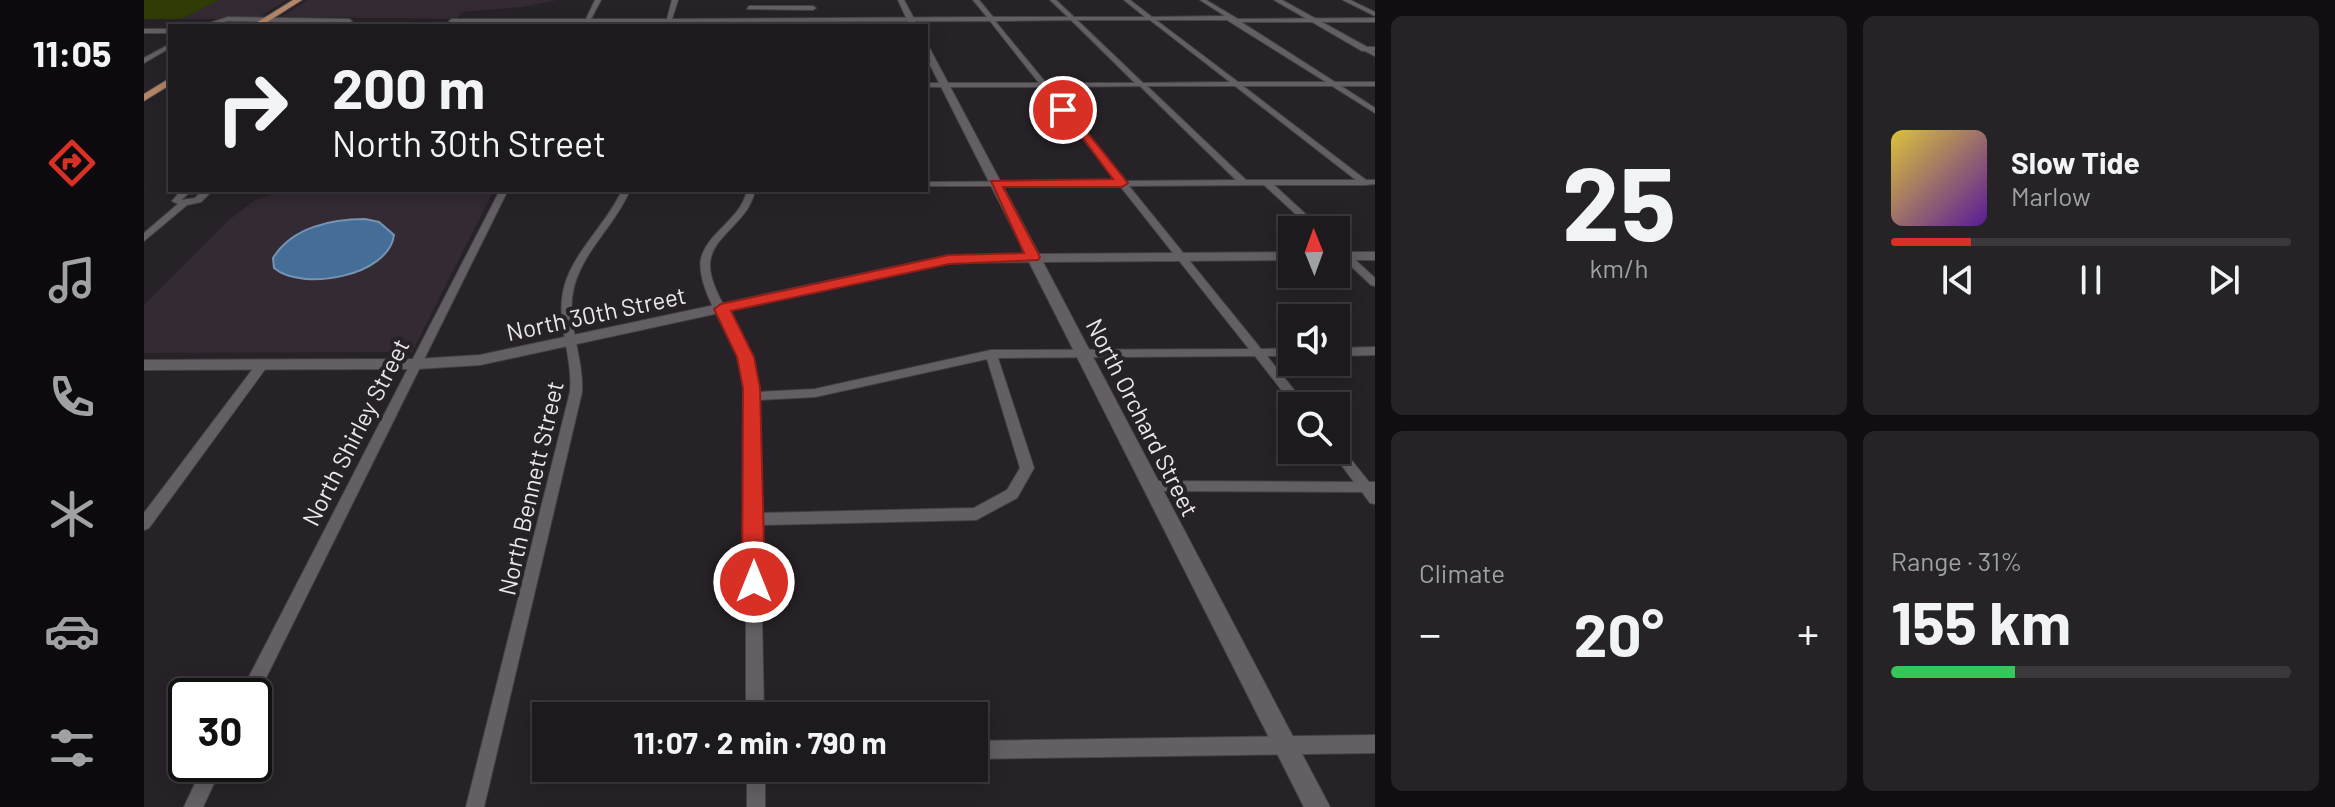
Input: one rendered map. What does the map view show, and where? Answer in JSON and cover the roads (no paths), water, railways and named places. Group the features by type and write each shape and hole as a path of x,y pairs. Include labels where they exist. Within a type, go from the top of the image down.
{"main road":[{"path":"258,24 288,3 298,0"},
{"path":"144,98 168,84"}],"street":[{"path":"586,24 598,0"},
{"path":"668,23 675,0"},
{"path":"748,24 749,0"},
{"path":"811,0 816,21"},
{"path":"901,0 912,23"},
{"path":"976,0 1290,392"},
{"path":"1053,0 1244,183"},
{"path":"1127,0 1365,183"},
{"path":"1203,0 1375,111"},
{"path":"1277,0 1372,51"},
{"path":"1346,0 1375,17"},
{"path":"749,8 813,8"},
{"path":"452,21 748,24 1375,17"},
{"path":"207,24 214,20 349,21"},
{"path":"144,31 168,31"},
{"path":"144,61 168,47"},
{"name":"North Orchard Street","path":"928,53 1317,807"},
{"path":"928,85 1375,84"},
{"path":"928,184 1375,182"},
{"path":"1267,183 1303,216"},
{"name":"North Shirley Street","path":"257,678 503,192"},
{"name":"North Bennett Street","path":"475,807 576,392 578,366 566,307 573,275 625,192"},
{"path":"751,192 748,205 714,240 705,258 706,278 745,357 752,396 755,702"},
{"path":"144,238 184,203"},
{"path":"1350,254 1375,256"},
{"name":"North 30th Street","path":"144,365 417,364 495,358 949,259 1278,256"},
{"path":"1350,262 1375,283"},
{"path":"1350,352 1375,351"},
{"path":"752,396 815,393 991,354 1278,352"},
{"path":"754,519 961,516 998,505 1012,494 1027,468 991,354"},
{"path":"144,524 262,365"},
{"path":"1349,464 1370,487 1375,499"},
{"path":"1152,486 1370,487"},
{"path":"988,750 1375,744"},
{"path":"193,807 205,782"},
{"path":"756,782 756,807"}],"water":[{"path":"365,219 379,222 394,235 389,249 361,270 343,276 304,279 274,268 273,258 281,247 302,232 326,223"}]}
